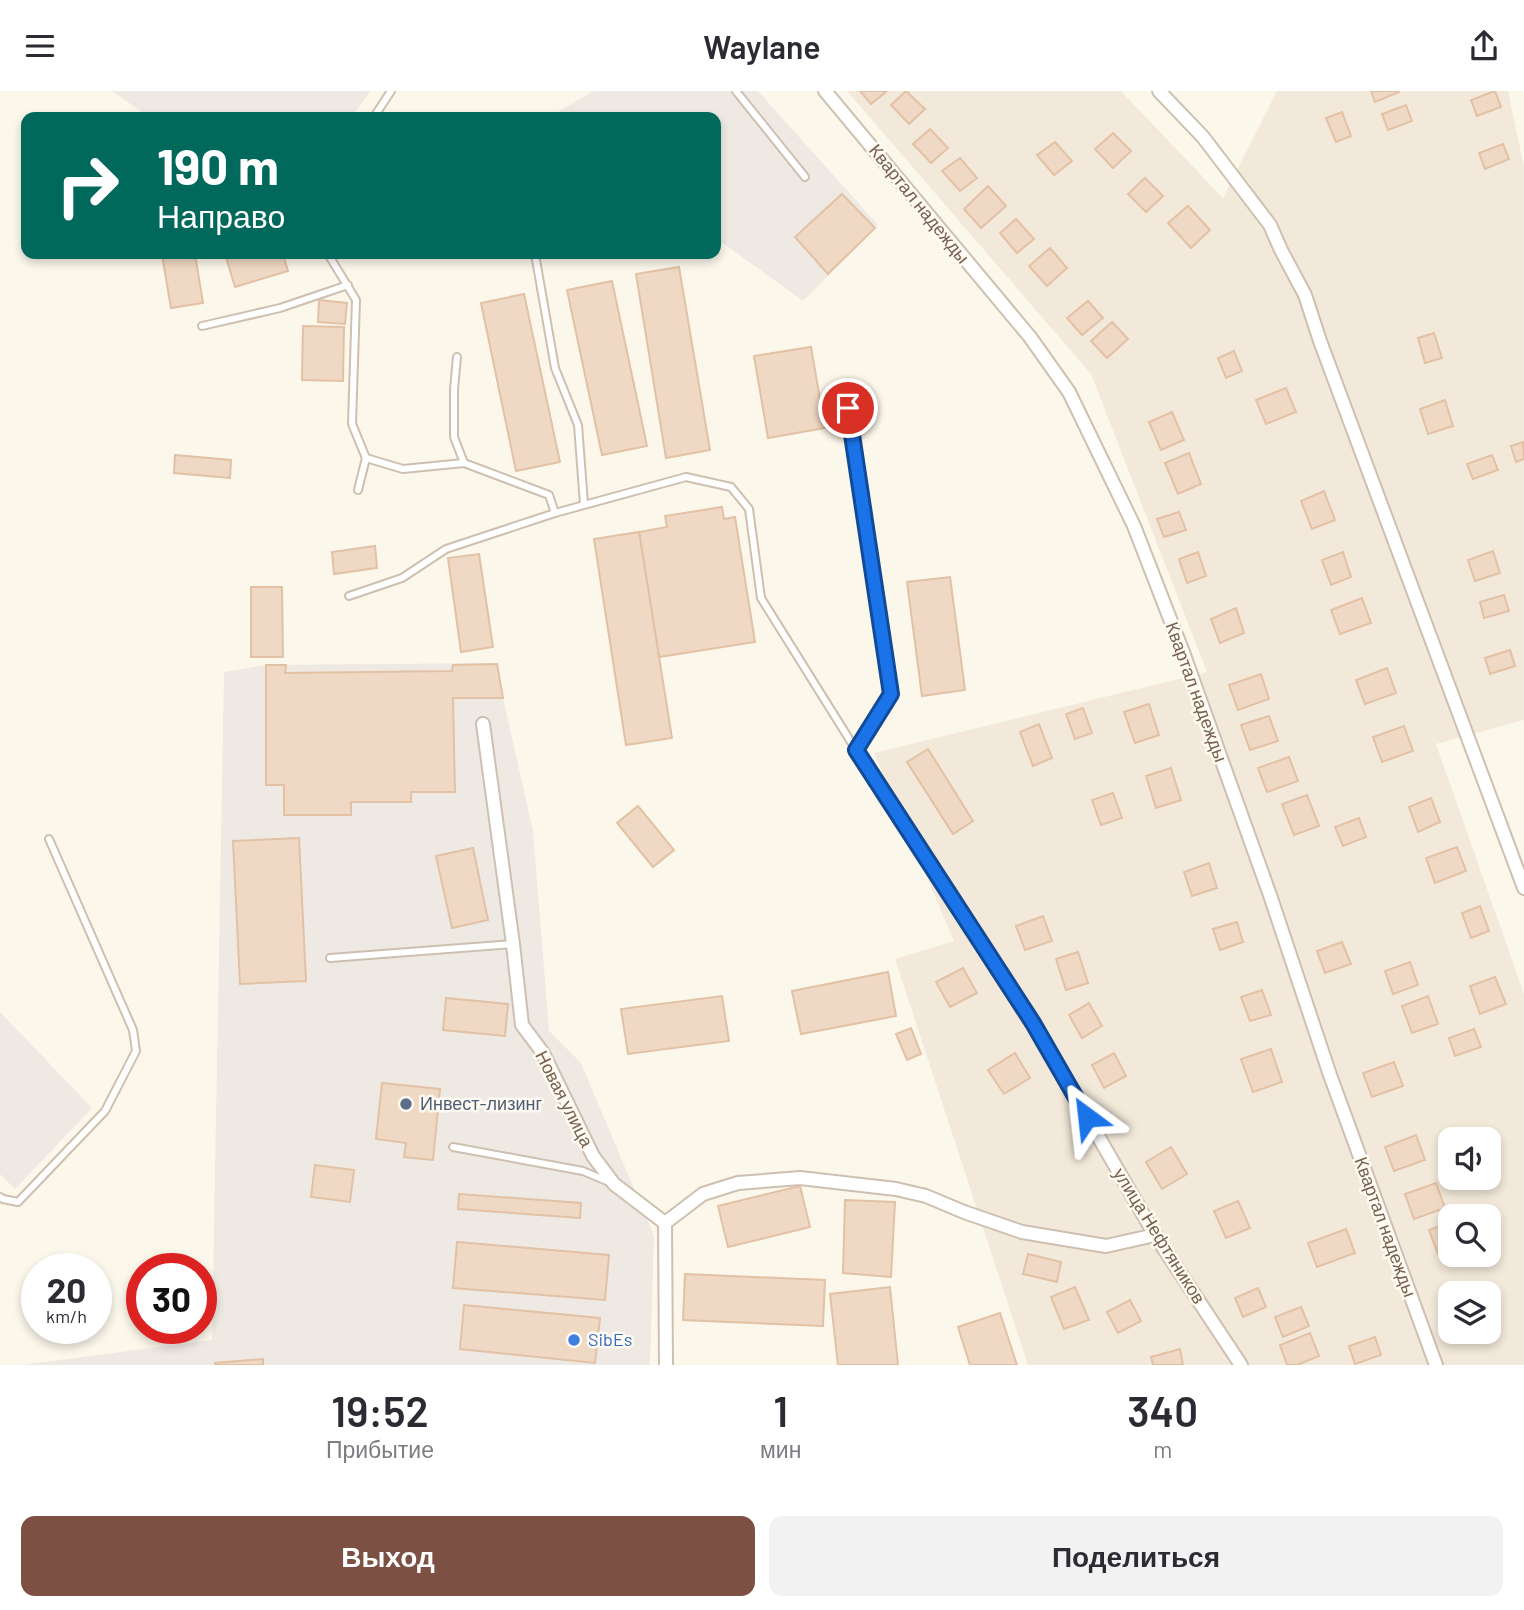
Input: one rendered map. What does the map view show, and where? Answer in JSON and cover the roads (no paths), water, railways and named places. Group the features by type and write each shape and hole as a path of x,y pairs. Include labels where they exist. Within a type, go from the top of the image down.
{"street":[{"name":"Квартал надежды","path":"825,91 1030,337 1069,392 1134,526 1184,655 1271,898 1330,1075 1436,1365"},
{"path":"1159,91 1203,137 1270,225 1305,295 1524,888"},
{"name":"Новая улица","path":"483,724 522,1025 543,1053 593,1156 614,1184 665,1223"},
{"name":"улица Нефтяников","path":"856,750 1033,1023 1155,1235 1241,1365"},
{"path":"666,1365 665,1223 703,1194 738,1183 800,1178 896,1189 926,1196 1022,1233 1106,1246 1155,1235"}],"lane":[{"path":"377,112 391,91"},
{"path":"736,91 805,177"},
{"path":"331,259 356,300 352,424 366,459 358,490"},
{"path":"537,259 555,367 578,425 584,504"},
{"path":"202,326 280,308 349,286"},
{"path":"457,357 454,437 464,463"},
{"path":"349,596 402,578 446,549 584,504 686,477 731,487 749,509 761,598 856,750 891,694 848,408"},
{"path":"366,459 402,469 464,463 549,495 555,513"},
{"path":"0,1197 18,1202 105,1111 136,1051 133,1030 49,839"},
{"path":"330,958 513,944"},
{"path":"453,1146 583,1171 614,1184"}],"place":[{"name":"Инвест-лизинг","path":"406,1104"},
{"name":"SibEs","path":"574,1340"}]}
